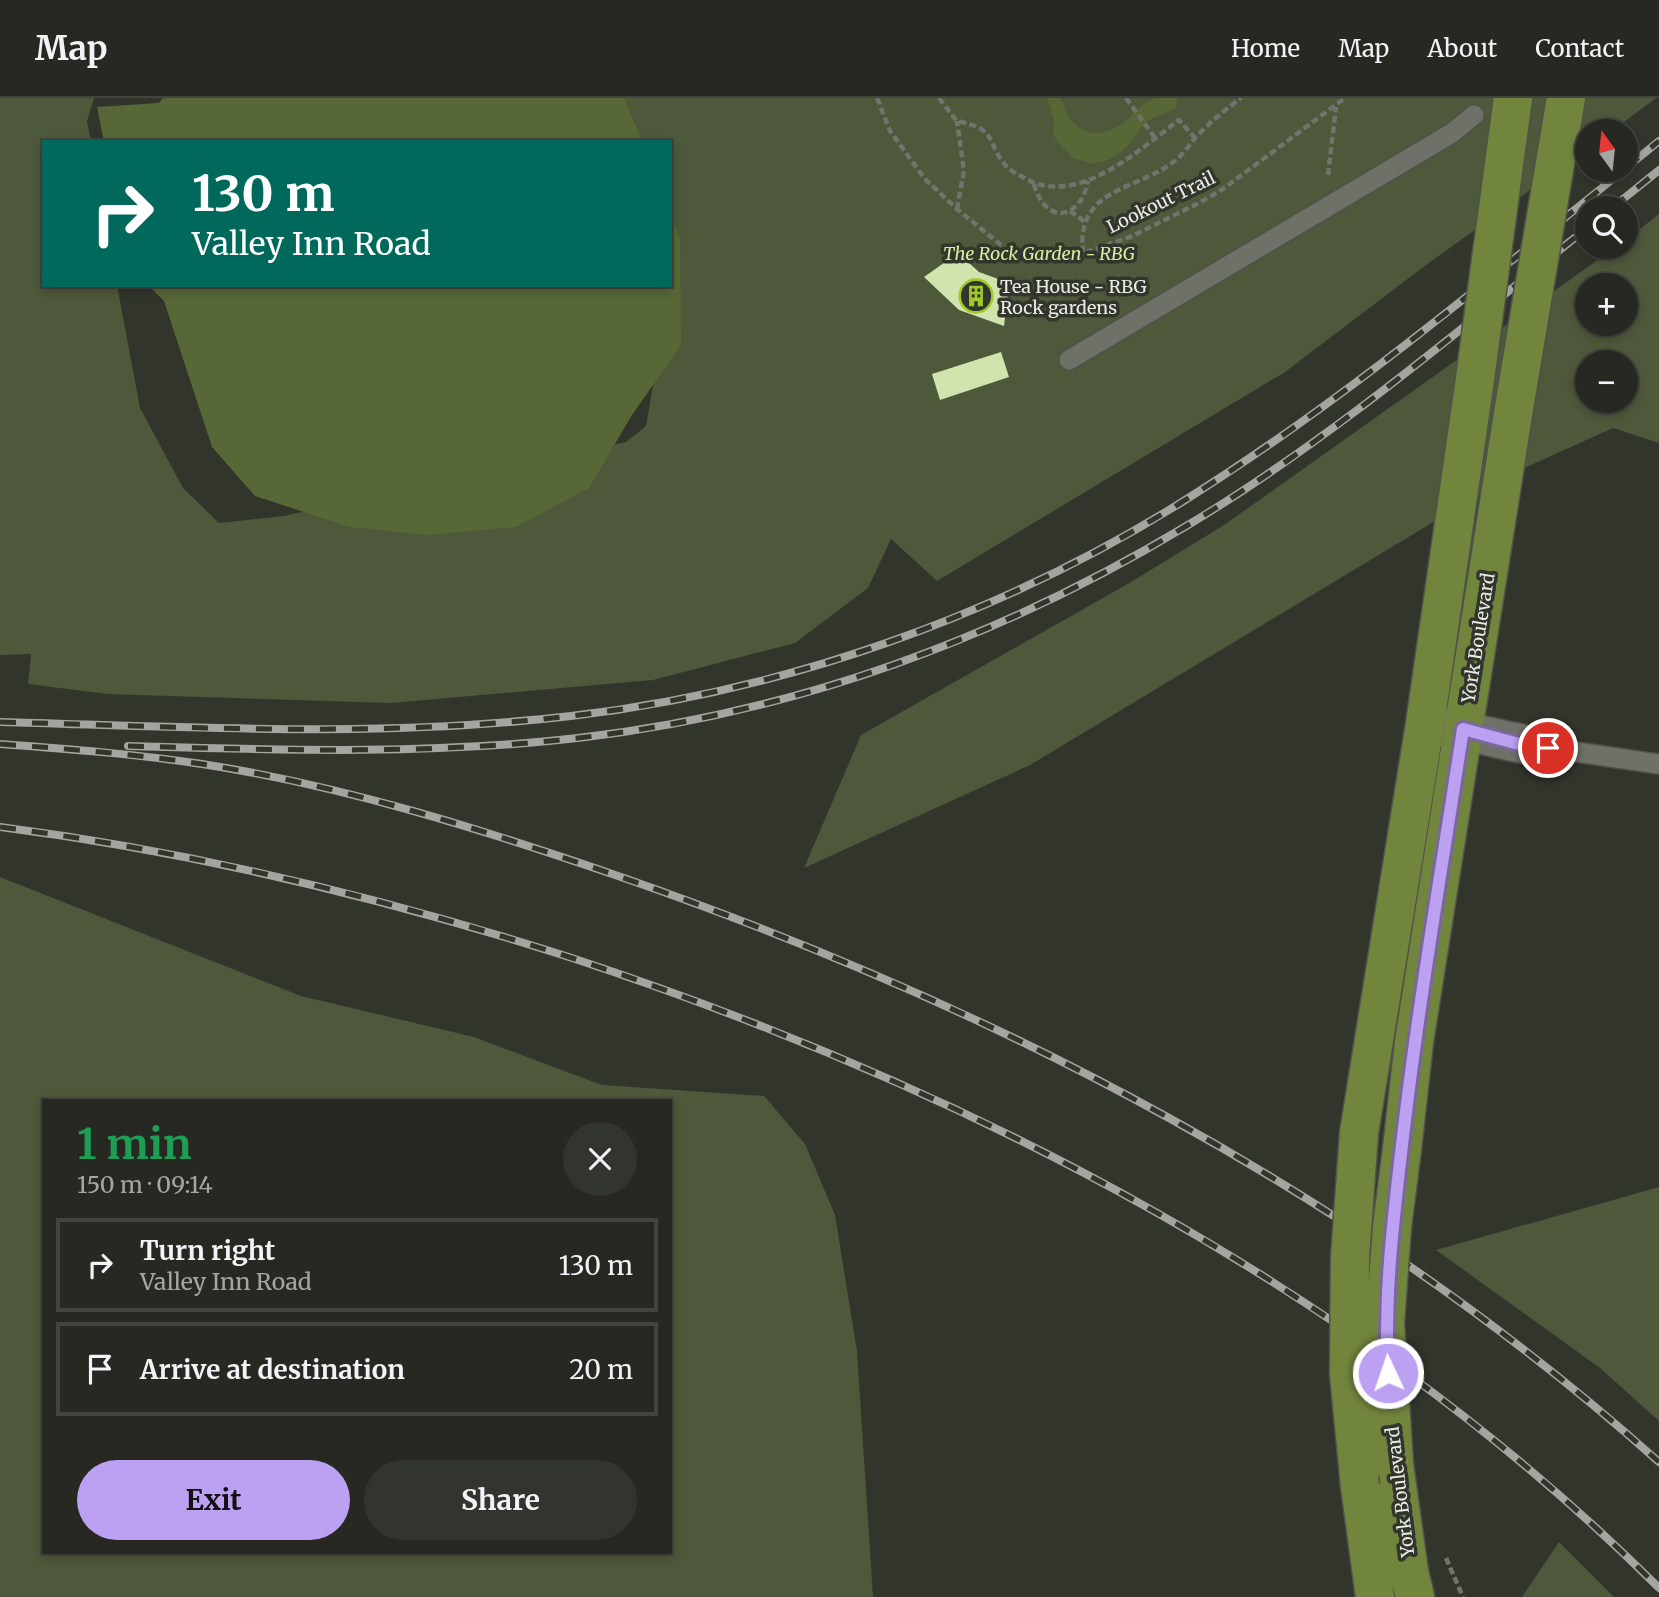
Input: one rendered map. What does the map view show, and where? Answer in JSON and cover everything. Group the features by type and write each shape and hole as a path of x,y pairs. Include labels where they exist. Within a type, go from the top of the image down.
{"main road":[{"path":"1375,1597 1349,1374 1350,1258 1359,1133 1425,724 1513,98"},
{"name":"York Boulevard","path":"1415,1597 1394,1464 1385,1323 1392,1227 1414,1042 1566,98"}],"street":[{"path":"1425,724 1463,729 1519,744 1548,748"}],"lane":[{"path":"1069,360 1452,133 1474,115"},
{"path":"1548,748 1659,764"}],"path":[{"path":"877,98 890,131 925,179 957,209"},
{"path":"939,98 957,121 964,171 957,209"},
{"path":"1126,98 1156,138"},
{"path":"1083,253 1081,238 1085,222 1103,197 1144,180 1178,159 1218,114 1241,98"},
{"name":"Lookout Trail","path":"957,209 1006,249 1040,258 1083,253 1130,237 1223,189 1345,98"},
{"path":"1324,207 1336,106"},
{"path":"957,121 974,124 986,131 1009,169 1034,184 1056,187 1088,181 1108,172 1179,120 1195,138"},
{"path":"1070,211 1085,195 1088,181"},
{"path":"1034,184 1037,199 1050,211 1070,211 1085,222"}],"green space":[{"name":"The Rock Garden - RBG","path":"0,98 94,98 87,121 91,140 42,140 42,287 117,287 140,408 183,488 219,523 284,516 626,442 646,426 670,287 672,287 672,140 638,140 625,98 1656,98 1628,119 1575,119 1575,158 1422,268 1285,372 937,581 891,539 868,588 795,643 653,680 391,703 107,694 28,684 31,654 0,655"},
{"path":"1659,214 1659,443 1613,428 1518,471 1030,765 804,868 861,735 1131,582 1224,525 1575,276 1575,336 1638,336 1638,273 1579,273 1599,259 1638,259 1638,231"},
{"path":"0,877 301,996 474,1037 602,1085 764,1096 805,1144 835,1215 857,1351 873,1597 0,1597"},
{"path":"1659,1187 1659,1421 1600,1368 1436,1250"},
{"path":"1559,1542 1614,1597 1522,1597"}],"shaded area":[{"path":"163,98 625,98 641,140 104,140 97,107 159,103"},
{"path":"1047,98 1061,98 1076,125 1092,133 1101,133 1122,124 1152,99 1178,98 1175,109 1146,121 1124,150 1108,160 1092,164 1073,158 1053,135 1054,120"},
{"path":"672,220 680,239 681,345 632,415 589,488 516,527 426,535 350,527 255,496 212,447 164,301 150,287 672,287"}],"building":[{"name":"Tea House - RBG Rock gardens","path":"958,253 979,272 1009,283 1004,326 959,310 924,277"},
{"path":"1001,352 1009,377 940,400 932,374"}],"railway":[{"path":"1638,158 1659,141"},
{"path":"1627,196 1659,170"},
{"path":"0,722 286,729 500,723 651,704 731,688 888,642 965,613 1039,580 1112,543 1240,465 1352,385 1609,182"},
{"path":"128,746 297,750 409,749 578,738 739,710 894,664 970,635 1117,566 1241,492 1343,421 1575,238"},
{"path":"0,744 202,764 309,784 414,811 621,877 761,929 900,986 1036,1049 1169,1118 1299,1194 1424,1276 1544,1366 1659,1462"},
{"path":"0,827 73,837 289,879 502,936 721,1010 868,1070 1012,1136 1153,1210 1289,1292 1419,1382 1543,1481 1659,1588"}],"place":[{"name":"Tea House - RBG Rock gardens","path":"976,296"}],"route":[{"path":"1388,1373 1385,1323 1392,1227 1414,1042 1463,729 1519,744 1548,748"}]}
